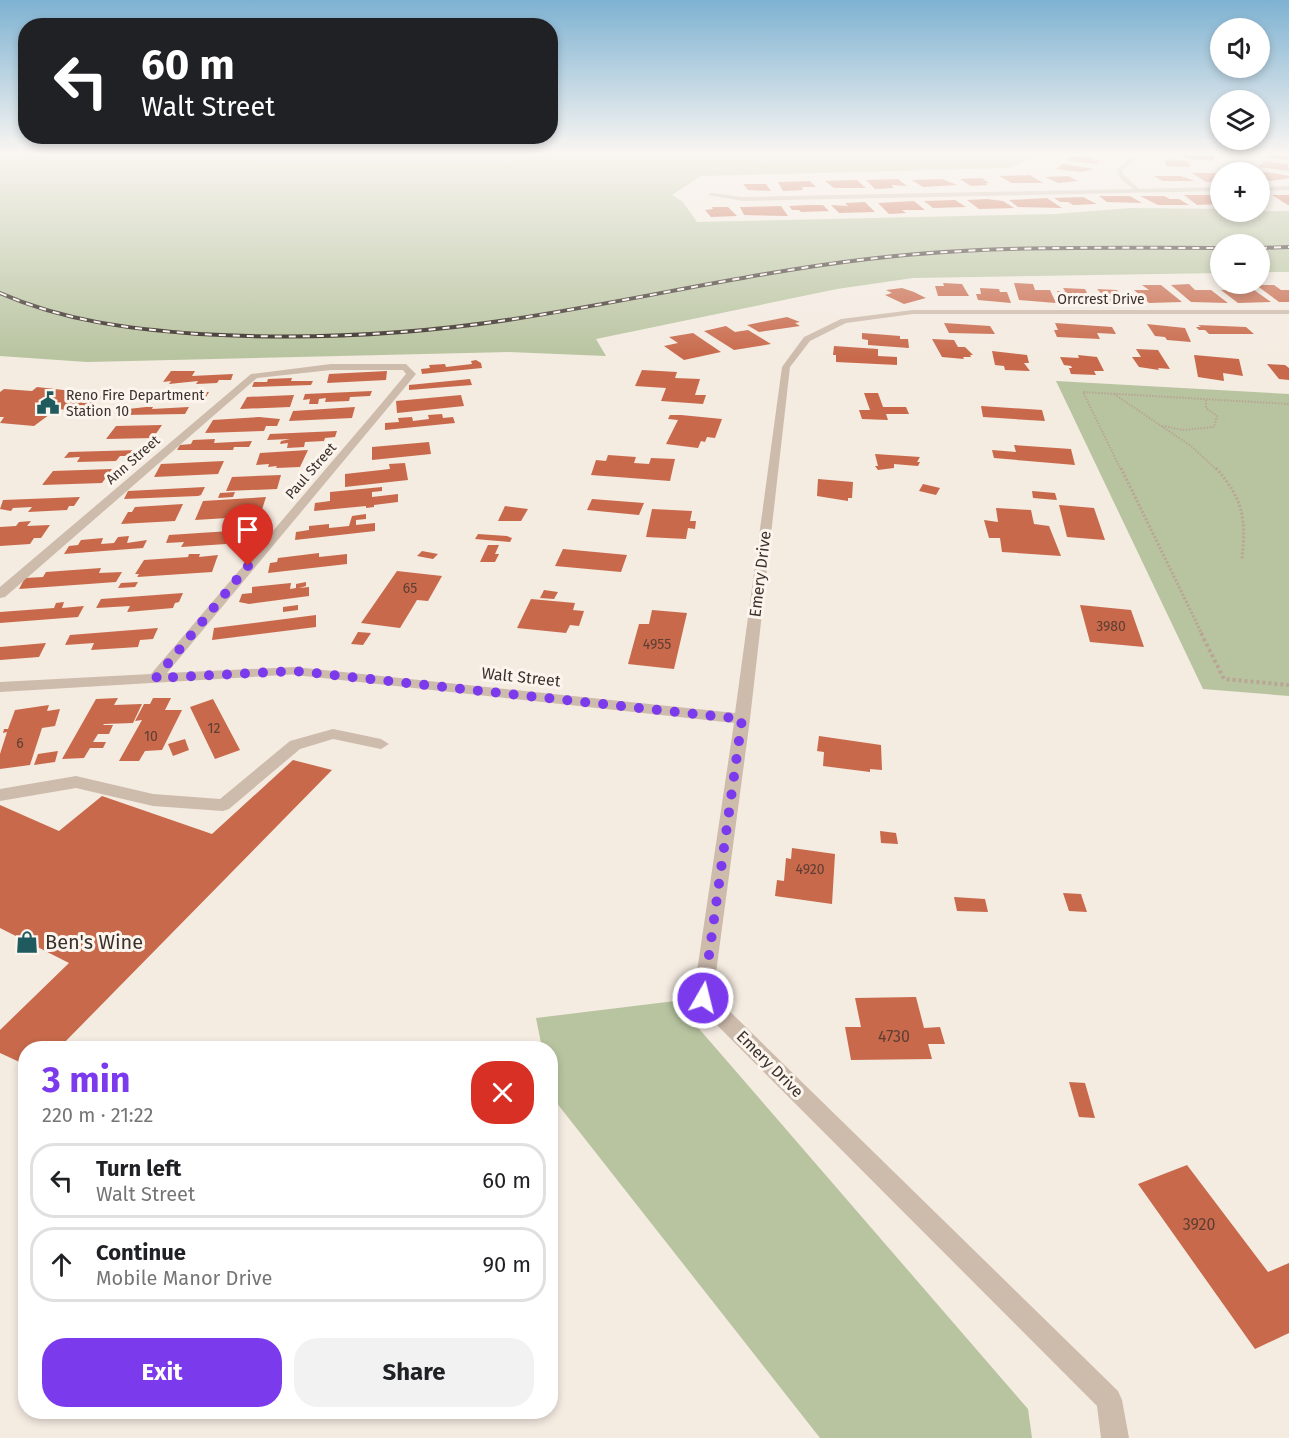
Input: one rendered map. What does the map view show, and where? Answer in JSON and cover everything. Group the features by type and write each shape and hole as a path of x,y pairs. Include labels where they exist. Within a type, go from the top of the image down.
{"street":[{"name":"Orrcrest Drive","path":"913,312 1289,312"},
{"name":"Emery Drive","path":"913,312 843,321 807,339 786,367 742,719 703,998 1109,1400 1115,1438"},
{"name":"Ann Street","path":"0,594 254,375 331,367"},
{"name":"Paul Street","path":"156,678 240,575 335,467 411,374 406,367 331,367"},
{"name":"Walt Street","path":"0,687 295,671 742,719"},
{"path":"0,795 76,782 153,801 223,805 295,745 333,734 381,744"}],"path":[{"path":"1289,404 1083,392 1224,679 1289,685"},
{"path":"1113,394 1191,446 1236,494 1245,520 1242,559"},
{"path":"1159,425 1184,430 1214,427 1217,416 1206,408 1206,399"}],"green space":[{"path":"0,222 1289,222 1289,272 1270,272 1270,234 1210,234 1210,273 913,278 837,289 596,339 606,356 509,352 87,362 0,356"},
{"path":"1056,381 1289,394 1289,696 1203,689"},
{"path":"675,1001 1028,1409 1032,1438 820,1438 558,1105 558,1041 541,1041 536,1018"}],"building":[{"path":"943,283 962,284 969,296 938,296 935,286 944,286"},
{"path":"1014,283 1033,284 1035,290 1050,290 1056,303 1019,300"},
{"path":"1189,284 1195,290 1210,290 1210,294 1216,294 1228,303 1191,302 1171,285"},
{"path":"1142,285 1161,285 1182,302 1149,303 1134,290 1149,290"},
{"path":"1270,285 1281,290 1289,290 1289,302 1279,302 1268,294"},
{"path":"902,288 926,298 904,304 885,295 892,293 886,290"},
{"path":"980,288 1007,292 1011,303 978,300 976,294 981,294"},
{"path":"1063,288 1085,289 1087,293 1085,295 1090,295 1094,302 1062,301 1057,291 1065,291"},
{"path":"1097,289 1128,293 1139,304 1104,301 1099,295 1103,295"},
{"path":"1226,294 1260,294 1271,302 1238,303"},
{"path":"787,317 800,322 795,323 800,326 759,332 747,325"},
{"path":"944,323 990,326 995,334 949,333"},
{"path":"1055,323 1112,327 1116,334 1097,333 1100,339 1057,337 1054,330 1058,330"},
{"path":"1147,324 1185,328 1191,342 1167,340 1165,337 1155,336"},
{"path":"1198,325 1246,327 1254,334 1209,334 1205,330 1199,330 1196,327 1201,327"},
{"path":"726,326 735,332 748,330 771,344 734,350 704,331"},
{"path":"693,333 721,352 684,360 664,346 678,343 669,337"},
{"path":"862,333 900,336 900,339 908,339 909,348 868,345 868,340 862,339"},
{"path":"932,339 954,340 958,347 965,347 973,355 963,357 964,359 942,357"},
{"path":"834,346 878,349 878,356 897,357 897,365 836,362 836,355 833,355"},
{"path":"1136,349 1158,350 1170,369 1139,367 1132,357 1141,357"},
{"path":"992,351 1027,355 1029,363 1024,363 1030,371 1005,370 1004,366 995,365"},
{"path":"1078,355 1097,357 1104,371 1094,371 1096,375 1071,374 1069,368 1072,368 1071,366 1064,365 1060,357 1079,358"},
{"path":"1194,355 1239,359 1243,376 1223,373 1224,381 1198,377"},
{"path":"476,360 481,363 482,368 422,374 421,369 430,368 429,365 445,364 446,367 472,364 471,361"},
{"path":"1267,364 1285,365 1289,368 1289,380 1279,379"},
{"path":"642,370 677,372 675,378 700,379 695,395 706,395 703,404 661,401 666,388 635,386"},
{"path":"171,371 195,371 192,376 233,374 231,380 219,380 217,383 196,384 198,381 169,384 171,381 163,382"},
{"path":"387,371 386,380 327,383 329,374"},
{"path":"292,378 291,381 313,381 311,385 252,387 254,382"},
{"path":"470,379 472,385 409,390 409,385"},
{"name":"Reno Fire Department Station 10","path":"37,387 104,396 84,411 57,409 34,426 0,423 4,417 0,417 0,392 4,389 32,391"},
{"path":"372,391 370,396 350,397 349,401 325,402 326,398 319,399 318,404 309,404 310,399 303,400 305,394"},
{"path":"209,392 206,397 200,397 197,400 176,401 178,397 146,398 150,393"},
{"path":"864,393 878,393 883,407 906,407 909,414 886,414 888,420 862,419 859,410 870,410"},
{"path":"294,395 290,407 240,409 247,397"},
{"path":"461,395 464,406 397,413 396,401"},
{"path":"981,406 1042,410 1045,421 983,417"},
{"path":"153,407 152,409 189,407 185,414 123,415 128,409"},
{"path":"355,407 352,418 289,421 293,411"},
{"path":"442,414 443,418 453,417 455,423 385,430 385,423 399,422 398,418 412,417 413,421 429,419 428,415"},
{"path":"670,415 722,419 715,438 707,437 705,442 701,441 698,448 666,444 678,420 668,419"},
{"path":"259,417 280,419 277,426 266,426 264,431 205,433 213,420"},
{"path":"162,425 153,438 106,439 116,426"},
{"path":"337,431 335,437 325,438 324,441 305,442 304,447 287,448 288,443 280,444 281,441 290,439 267,440 270,434"},
{"path":"215,439 214,443 252,441 249,447 234,447 233,450 177,450 180,445 191,444 193,440"},
{"path":"429,442 431,454 372,460 372,447"},
{"path":"1014,445 1071,449 1075,465 994,458 992,450 1016,452"},
{"path":"139,450 134,456 120,456 116,461 77,462 80,457 64,458 69,452"},
{"path":"308,450 300,467 276,468 277,466 268,467 269,464 256,465 260,453"},
{"path":"875,454 920,457 917,462 920,462 918,466 894,464 894,468 878,470 875,466 878,466"},
{"path":"608,455 636,457 634,463 649,464 651,458 675,459 670,481 591,475 596,460 606,461"},
{"path":"224,461 218,474 154,477 161,464"},
{"path":"405,463 408,480 345,487 345,474 390,469 389,464"},
{"path":"112,469 102,483 42,485 53,471"},
{"path":"281,475 277,489 226,491 232,477"},
{"path":"818,479 853,482 852,498 848,498 848,501 817,496"},
{"path":"923,484 940,488 936,495 919,491"},
{"path":"205,487 198,496 124,499 128,491"},
{"path":"382,487 382,491 372,492 372,497 398,494 398,502 366,508 366,506 314,511 315,503 330,501 330,492"},
{"path":"1032,491 1055,493 1057,500 1033,498"},
{"path":"235,492 233,497 218,498 220,493"},
{"path":"80,497 74,506 69,506 67,510 28,512 32,507 13,508 11,511 0,509 3,500"},
{"path":"266,497 260,516 195,520 203,501"},
{"path":"592,499 644,503 639,515 587,510"},
{"path":"183,504 175,521 121,524 128,512 132,512 135,507"},
{"path":"1059,505 1094,508 1105,540 1067,537"},
{"path":"505,506 528,509 521,521 498,521"},
{"path":"996,508 1031,510 1034,524 1049,526 1061,556 1002,552 1000,538 989,538 984,520 998,522"},
{"path":"652,509 692,511 690,521 696,521 695,529 688,528 686,539 646,537"},
{"path":"366,514 366,519 356,520 356,525 375,523 375,531 295,540 296,532 309,530 309,526 329,524 329,528 349,526 352,516"},
{"path":"31,521 27,526 50,525 41,538 34,538 30,544 0,546 0,527 16,526 19,522"},
{"path":"245,530 242,538 228,539 226,544 181,547 184,542 166,543 169,535"},
{"path":"478,534 512,538 510,542 475,539"},
{"path":"129,536 127,543 147,540 143,548 64,554 69,546 78,545 81,540 103,538 101,544 114,543 118,537"},
{"path":"488,545 499,545 495,554 499,554 495,562 480,562"},
{"path":"563,549 627,555 621,572 555,566"},
{"path":"422,551 438,554 433,559 417,556"},
{"path":"319,553 319,557 347,554 347,564 268,573 270,563 277,562 278,558"},
{"path":"189,554 200,554 199,557 218,555 212,572 137,577 139,574 135,574 144,560 188,557"},
{"path":"101,568 99,573 122,572 116,582 19,589 25,578 43,577 46,572"},
{"path":"397,571 442,576 428,601 417,600 400,628 361,623"},
{"path":"138,582 135,587 118,588 121,583"},
{"path":"306,582 306,586 299,588 309,587 309,596 249,604 239,602 242,594 252,593 252,587 291,583 290,589 296,588 296,584"},
{"path":"544,590 558,592 554,599 540,598"},
{"path":"183,593 173,608 127,612 130,606 96,608 101,599"},
{"path":"531,599 575,603 573,610 584,611 579,626 570,625 566,633 517,628"},
{"path":"64,602 62,608 84,606 78,617 0,623 0,612 54,608 56,603"},
{"path":"298,605 298,610 283,612 283,607"},
{"path":"1080,605 1131,610 1144,647 1090,642"},
{"path":"652,610 687,613 674,669 628,664 639,624 649,624"},
{"path":"316,615 316,627 212,640 214,628"},
{"path":"158,628 153,639 140,640 138,647 91,650 94,643 65,645 70,635"},
{"path":"358,632 371,633 363,645 351,644"},
{"path":"46,643 39,657 0,660 0,647"},
{"path":"118,698 114,705 142,704 133,723 104,724 113,725 109,734 98,734 93,742 106,742 103,748 90,748 84,758 62,759 96,699"},
{"path":"153,698 171,698 165,710 182,710 162,750 145,751 139,761 119,761 142,720 135,721 144,704 150,704"},
{"path":"213,699 240,750 215,759 190,707"},
{"path":"49,705 47,711 60,709 55,726 42,728 30,765 0,769 0,754 7,732 3,733 4,729 8,729 15,710"},
{"path":"819,736 881,745 882,770 870,769 870,772 823,766 824,752 817,751"},
{"path":"185,739 189,750 173,756 168,744"},
{"path":"58,751 55,762 34,765 38,754"},
{"path":"293,760 332,770 66,1041 18,1041 18,1061 0,1053 0,1030 69,963 0,928 0,805 59,831 102,796 212,834"},
{"path":"880,831 896,833 898,844 881,843"},
{"path":"792,848 835,854 832,904 775,896 777,880 784,881 786,858 791,859"},
{"path":"1063,893 1081,894 1087,912 1069,911"},
{"path":"954,897 985,899 988,912 957,911"},
{"path":"916,997 924,1028 940,1027 945,1044 928,1044 932,1059 851,1060 845,1027 861,1027 855,998"},
{"path":"1069,1082 1085,1083 1095,1118 1079,1117"},
{"path":"1187,1165 1268,1272 1289,1263 1289,1333 1255,1349 1138,1184"}],"railway":[{"path":"1270,248 1289,247"},
{"path":"0,293 48,311 98,322 148,329 238,336 357,335 436,329 514,319 779,272 868,259 956,251 1044,248 1210,248"}],"place":[{"name":"Reno Fire Department Station 10","path":"48,403"},
{"name":"Ben's Wine","path":"27,942"}],"route":[{"path":"248,566 156,678 295,671 742,719 703,998"}]}
